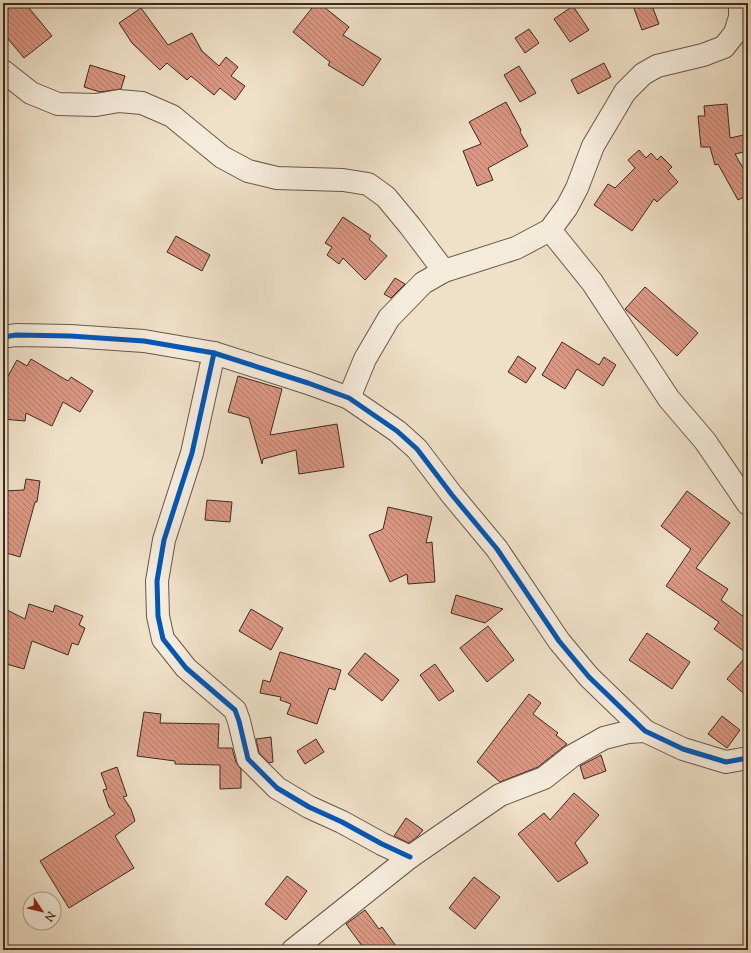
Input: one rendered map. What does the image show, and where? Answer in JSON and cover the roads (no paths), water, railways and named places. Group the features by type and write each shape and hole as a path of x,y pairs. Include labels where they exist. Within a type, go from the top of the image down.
{"street":[{"path":"724,47 735,34 740,17 740,3"},
{"path":"349,398 364,359 389,318 423,283 444,271 516,248 550,230 567,208 577,188 593,146 625,92 643,74 657,66 703,55 724,47 748,44"},
{"path":"3,71 31,93 58,104 96,105 119,101 142,103 172,116 222,157 248,171 277,178 343,180 368,184 386,197 444,271"},
{"path":"550,230 592,282 669,400 705,441 748,504"},
{"path":"3,336 70,336 144,341 214,353 308,383 349,398 397,431 417,449 497,550 559,641 589,677 645,730 683,749 726,762 748,758"},
{"path":"214,353 192,453 164,540 157,581 158,616 163,639 186,668 234,710 239,721 248,759 277,788 309,807 342,822 410,858"},
{"path":"293,950 410,858 500,795 544,778 572,756 604,738 628,732 645,730"}]}
